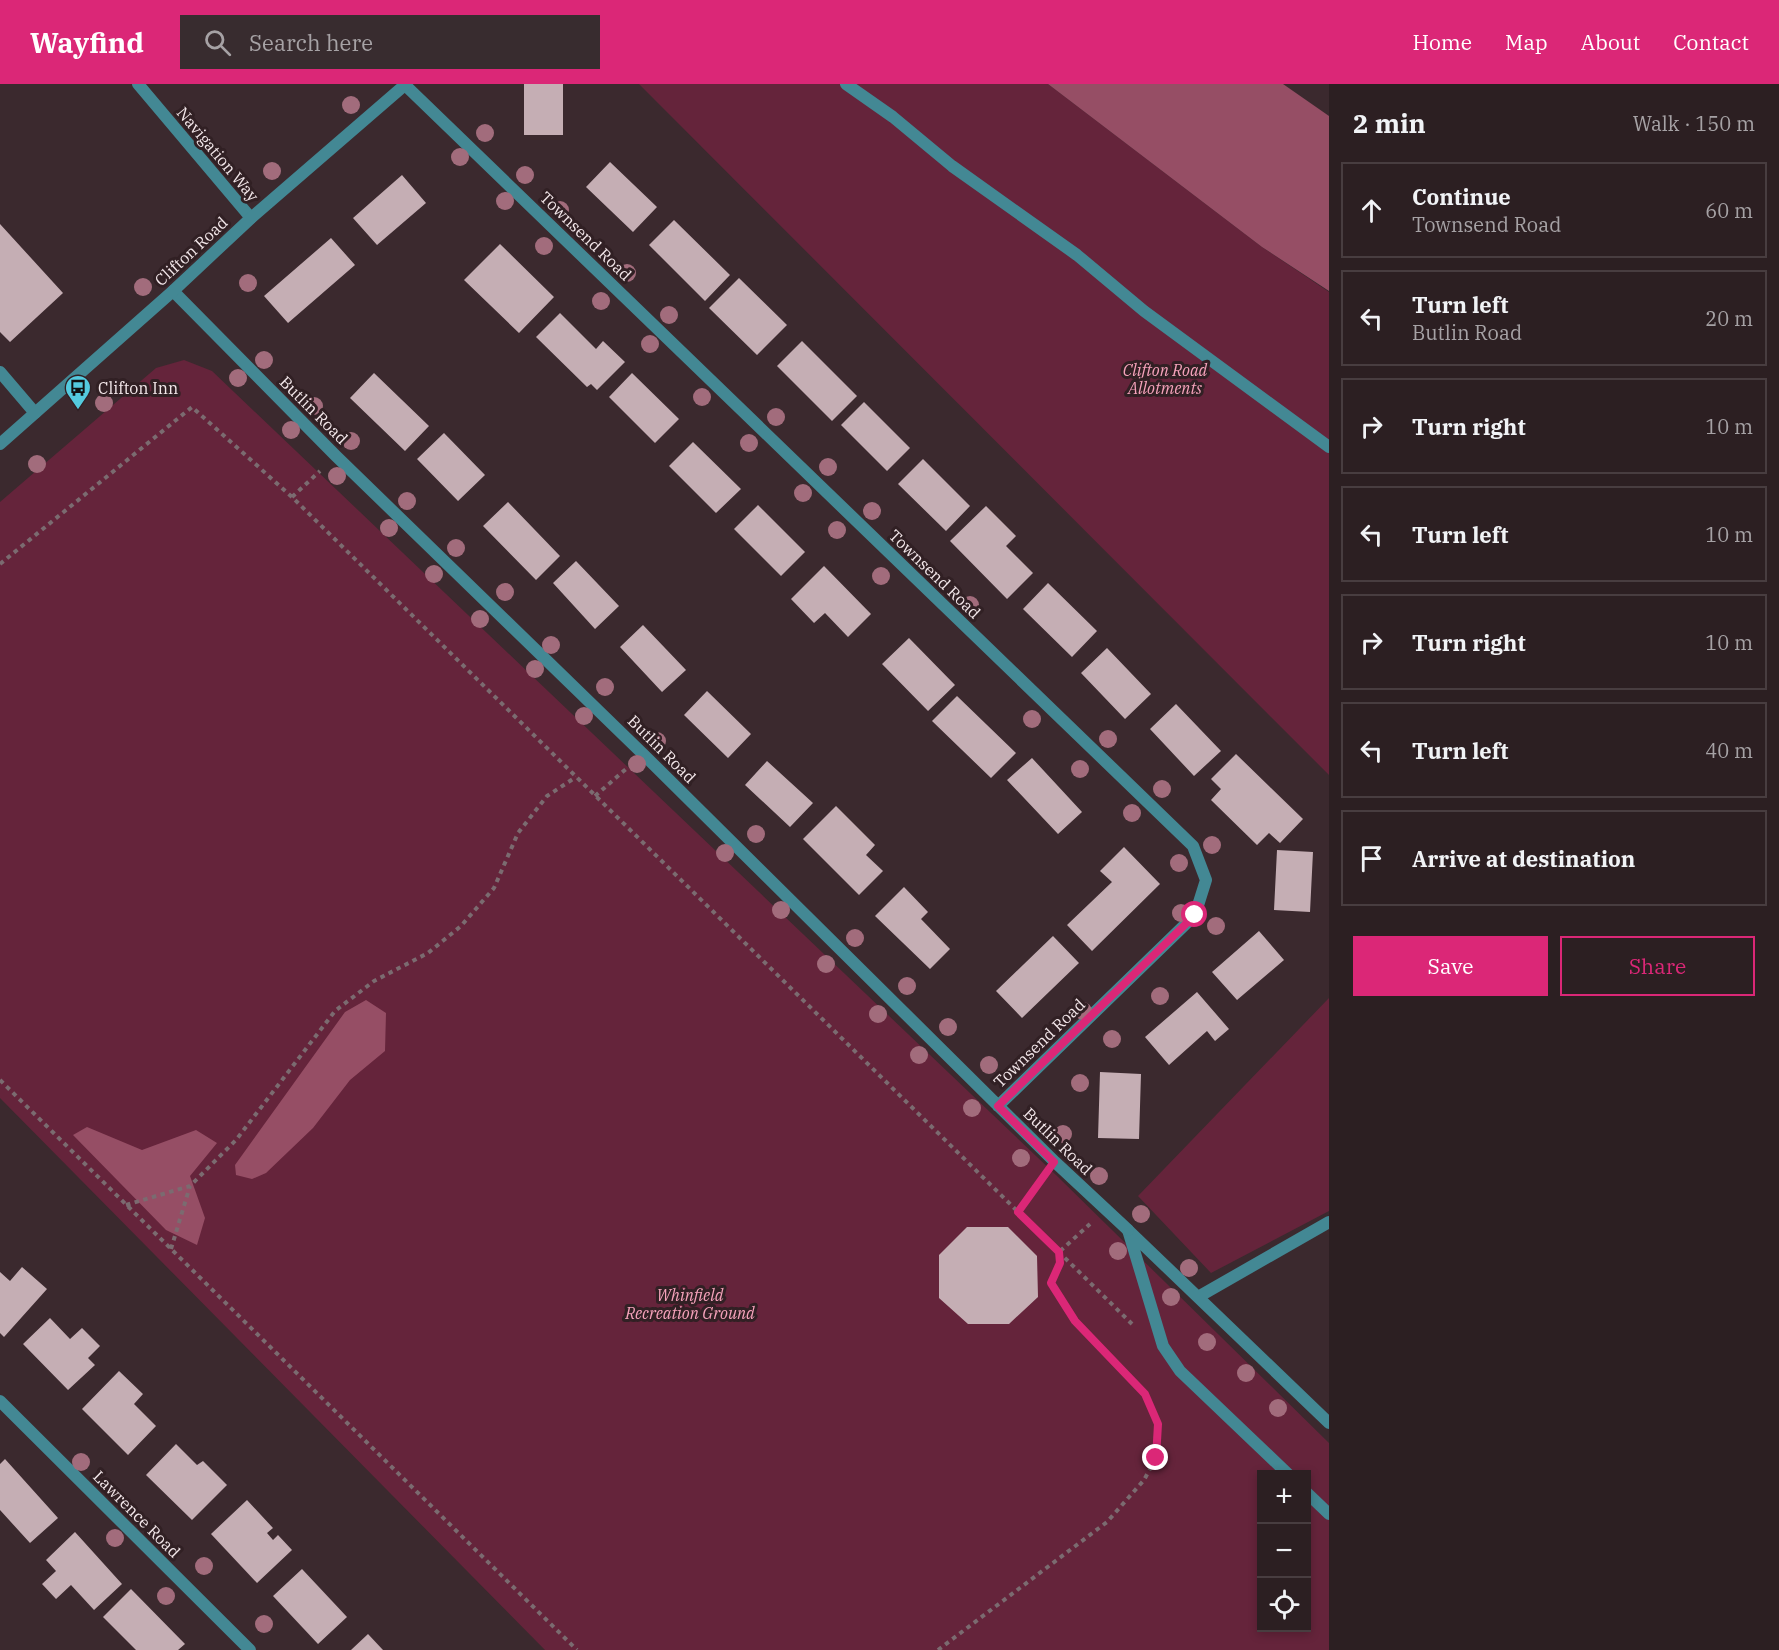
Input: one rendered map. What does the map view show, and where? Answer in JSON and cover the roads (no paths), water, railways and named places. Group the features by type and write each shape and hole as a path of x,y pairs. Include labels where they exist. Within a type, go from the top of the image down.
{"street":[{"name":"Navigation Way","path":"138,84 251,219"},
{"name":"Clifton Road","path":"0,444 251,219 406,84"},
{"name":"Townsend Road","path":"406,84 1193,846 1206,880 1195,915 998,1106"},
{"path":"846,84 893,117 951,166 1077,255 1144,310 1329,447"},
{"name":"Butlin Road","path":"173,291 336,456 643,754 1054,1162 1329,1423"},
{"path":"0,372 35,413"},
{"path":"1198,1297 1329,1222"},
{"path":"1128,1230 1163,1346 1180,1371 1284,1470"},
{"name":"Lawrence Road","path":"0,1401 250,1650"},
{"path":"1311,1497 1329,1514"}],"place":[{"name":"Clifton Inn","path":"78,411"}],"park label":[{"name":"Clifton Road Allotments","path":"1165,379"},
{"name":"Whinfield Recreation Ground","path":"690,1304"}]}
